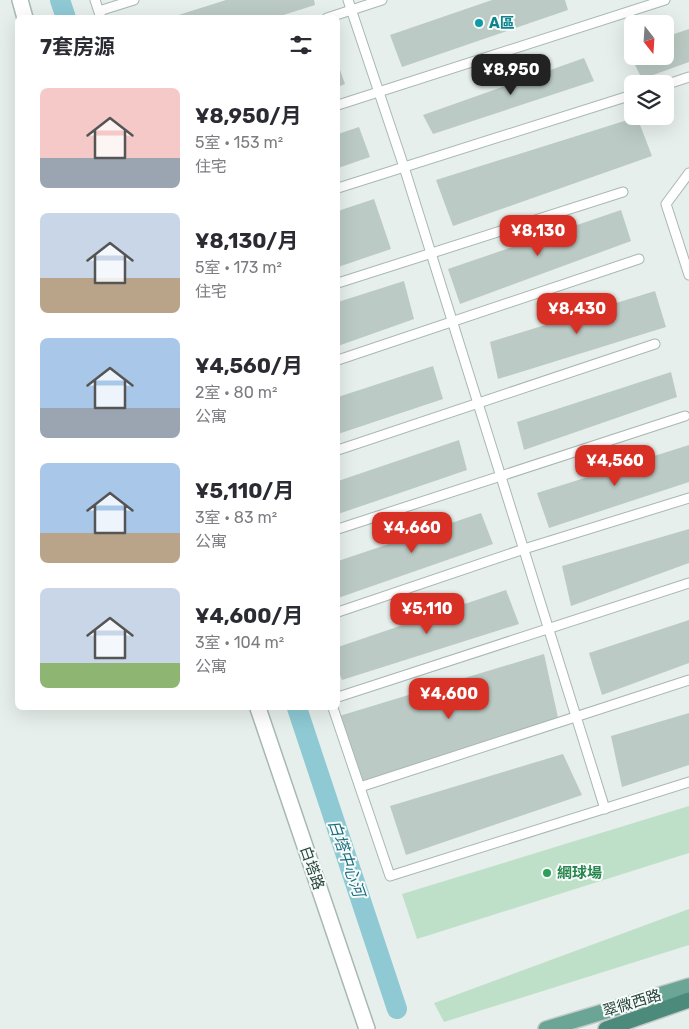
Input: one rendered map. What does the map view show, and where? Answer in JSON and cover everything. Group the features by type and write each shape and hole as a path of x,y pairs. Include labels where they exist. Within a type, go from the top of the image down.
{"highway":[{"path":"606,1029 689,1000"},
{"path":"606,1029 689,1005"}],"main road":[{"name":"翠微西路","path":"546,1029 689,986"}],"street":[{"path":"20,0 25,15"},
{"name":"白塔路","path":"259,710 367,1029"}],"lane":[{"path":"95,0 100,14 134,0"},
{"path":"348,0 404,167 605,809"},
{"path":"336,15 382,0"},
{"path":"340,104 665,0"},
{"path":"674,81 689,77"},
{"path":"340,187 624,98"},
{"path":"689,172 666,204 689,275"},
{"path":"340,282 622,192"},
{"path":"340,359 639,258"},
{"path":"340,449 655,344"},
{"path":"340,528 684,416"},
{"path":"340,611 524,549 689,498"},
{"path":"340,697 689,583"},
{"path":"360,787 689,680"},
{"path":"334,710 390,876 689,782"}],"green space":[{"name":"網球場","path":"689,806 689,853 417,939 402,894"},
{"path":"689,909 689,945 444,1022 434,1003"}],"building":[{"path":"226,0 314,0 315,5 283,15 178,15"},
{"name":"A區","path":"492,0 565,0 568,10 402,67 390,35"},
{"path":"689,29 689,62 653,75 640,75 635,65 674,65 674,34"},
{"path":"584,58 594,81 433,134 423,115"},
{"path":"340,70 345,84 340,86"},
{"path":"624,121 624,125 640,125 652,156 453,226 436,180"},
{"path":"359,127 370,157 340,167 340,133"},
{"path":"374,199 391,249 340,266 340,210"},
{"path":"621,210 631,241 460,304 448,269"},
{"path":"404,281 414,319 340,345 340,301"},
{"path":"655,291 666,327 498,379 490,342"},
{"path":"433,366 443,399 340,433 340,396"},
{"path":"671,372 677,397 524,450 517,422"},
{"path":"459,440 467,470 340,513 340,480"},
{"path":"689,445 689,482 549,528 537,493"},
{"path":"481,513 493,544 340,597 340,560"},
{"path":"689,529 689,563 571,606 562,566"},
{"path":"506,590 519,624 342,680 340,675 340,646"},
{"path":"689,620 689,663 602,695 589,653"},
{"path":"544,654 559,722 360,787 336,717"},
{"path":"689,713 689,765 622,787 611,736"},
{"path":"563,754 582,795 406,855 390,806"}],"waterway":[{"name":"白塔中心河","path":"60,0 65,15"},
{"name":"白塔中心河","path":"298,710 397,1009"}],"place":[{"name":"A區","path":"479,23"},
{"name":"網球場","path":"547,873"}]}
